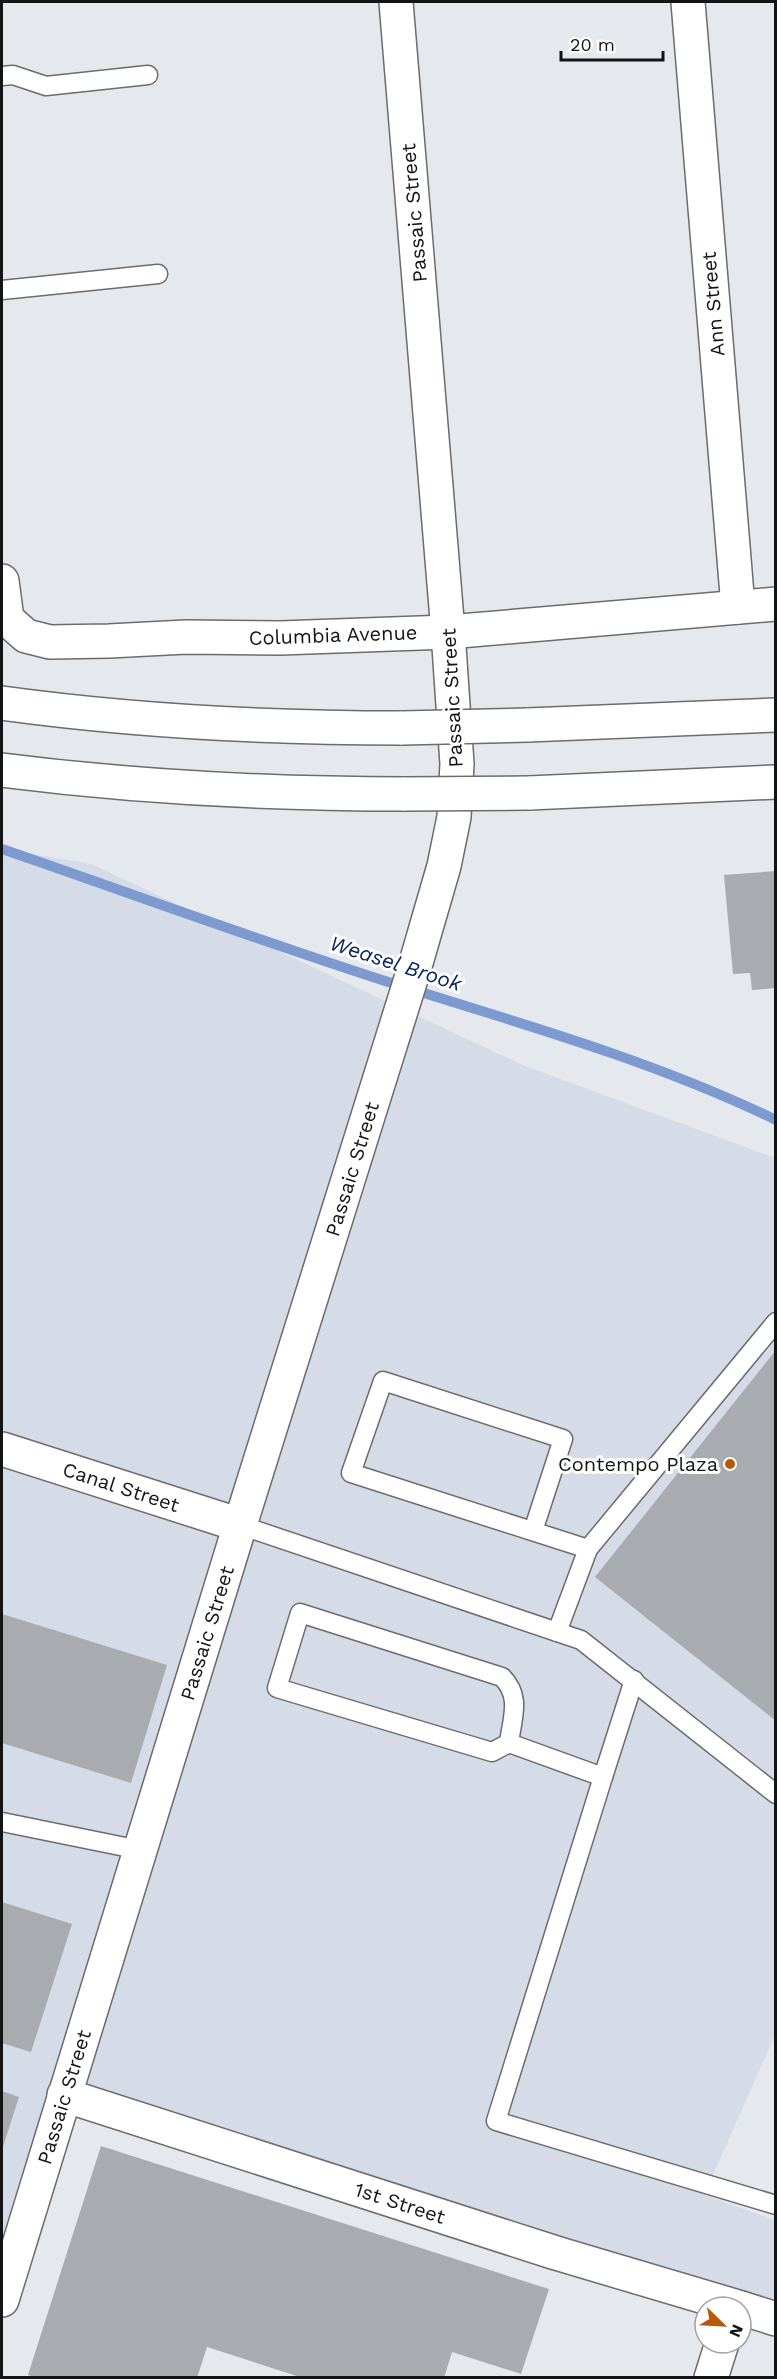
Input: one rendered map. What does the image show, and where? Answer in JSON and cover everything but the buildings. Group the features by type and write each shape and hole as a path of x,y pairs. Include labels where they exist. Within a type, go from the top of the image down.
{"main road":[{"name":"Passaic Street","path":"2,2300 240,1525 416,966 444,866 454,817 457,764 448,632 396,2"},
{"name":"Ann Street","path":"688,2 738,607"},
{"name":"Columbia Avenue","path":"2,581 7,619 26,636 50,642 448,632 776,604"},
{"path":"2,703 161,720 331,728 527,725 776,715"},
{"path":"2,770 236,792 530,793 776,782"},
{"name":"Canal Street","path":"2,1449 240,1525"},
{"name":"1st Street","path":"64,2095 556,2253 696,2295"},
{"name":"1st Street","path":"753,2312 776,2319"},
{"path":"711,2378 718,2355"}],"lane":[{"path":"2,76 13,75 46,86 148,75"},
{"path":"2,290 158,274"},
{"path":"557,1632 588,1549 776,1322"},
{"path":"533,1531 563,1439 383,1381 351,1473 588,1549"},
{"path":"240,1525 581,1640 776,1794"},
{"path":"509,1743 515,1698 509,1684 502,1677 300,1613 277,1688 492,1752 509,1743 603,1777"},
{"path":"634,1680 496,2121 776,2205"},
{"path":"2,1822 140,1850"}],"shaded area":[{"path":"2,849 91,864 525,1066 775,1158 775,2035 704,2195 775,2220 776,2321 753,2314 753,2295 693,2296 68,2104 2,2309"}],"waterway":[{"name":"Weasel Brook","path":"2,849 331,963 580,1042 680,1078 776,1120"}],"place":[{"name":"Contempo Plaza","path":"730,1464"}]}
